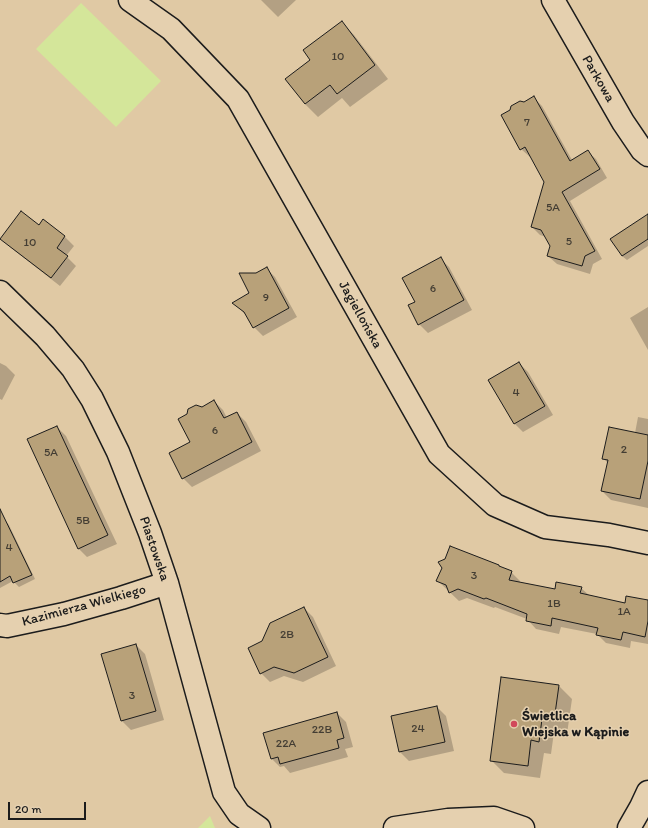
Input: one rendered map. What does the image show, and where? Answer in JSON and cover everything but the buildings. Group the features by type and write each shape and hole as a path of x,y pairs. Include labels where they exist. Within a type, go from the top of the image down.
{"street":[{"name":"Jagiellońska","path":"130,0 171,29 238,98 439,454 495,505 545,527 609,535 648,543"},
{"name":"Parkowa","path":"553,0 623,122 642,150 648,155"},
{"name":"Piastowska","path":"0,292 45,336 73,369 92,399 118,452 150,533 167,583 224,792 239,814 259,828"},
{"name":"Kazimierza Wielkiego","path":"0,626 7,626 64,614 167,583"},
{"path":"629,828 648,792"},
{"path":"395,828 448,820 494,818 522,828"}],"green space":[{"path":"81,3 161,81 116,127 36,49"},
{"path":"210,816 215,828 198,828"}],"place":[{"name":"Świetlica Wiejska w Kąpinie","path":"514,724"}]}
